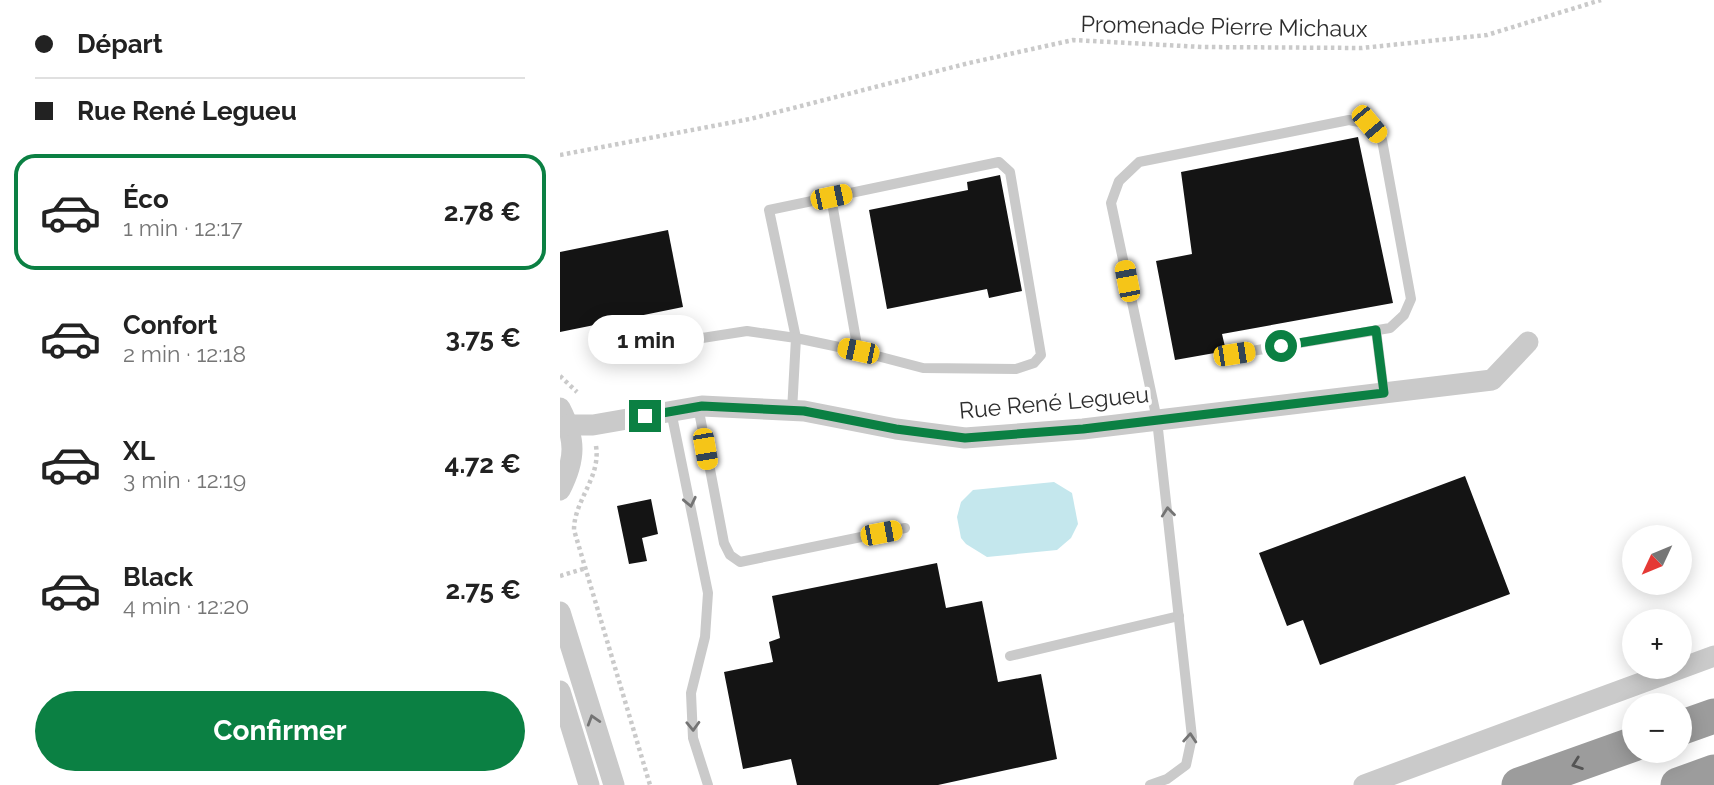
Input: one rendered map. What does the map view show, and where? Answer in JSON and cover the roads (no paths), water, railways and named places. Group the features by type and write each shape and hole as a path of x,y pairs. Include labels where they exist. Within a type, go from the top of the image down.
{"highway":[{"path":"1692,723 1714,716"},
{"path":"1520,785 1622,748"},
{"path":"1678,785 1714,772"}],"street":[{"name":"Rue René Legueu","path":"564,417 593,425 698,407 792,411 965,438 1083,429 1492,380 1528,342"},
{"path":"560,490 570,472 573,449 564,417"},
{"path":"560,612 614,785"},
{"path":"1364,785 1714,656"},
{"path":"560,691 589,785"}],"lane":[{"path":"1150,785 1167,779 1186,765 1192,737 1157,420 1111,203 1119,181 1139,162 1349,120 1369,124 1382,140 1411,299 1405,315 1390,328 1234,354"},
{"path":"600,355 747,331 796,338 858,351 923,368 1016,369 1034,363 1041,355 1010,172 999,162 769,210 796,338 792,411"},
{"path":"831,197 858,351"},
{"path":"1376,330 1384,393"},
{"path":"698,407 724,543 730,555 740,562 905,528"},
{"path":"671,411 708,593 705,637 691,693 693,738 708,785"},
{"path":"1010,656 1179,616"}],"water":[{"path":"1054,482 1072,493 1078,524 1071,538 1057,550 987,557 961,538 957,517 961,502 973,490"}]}
